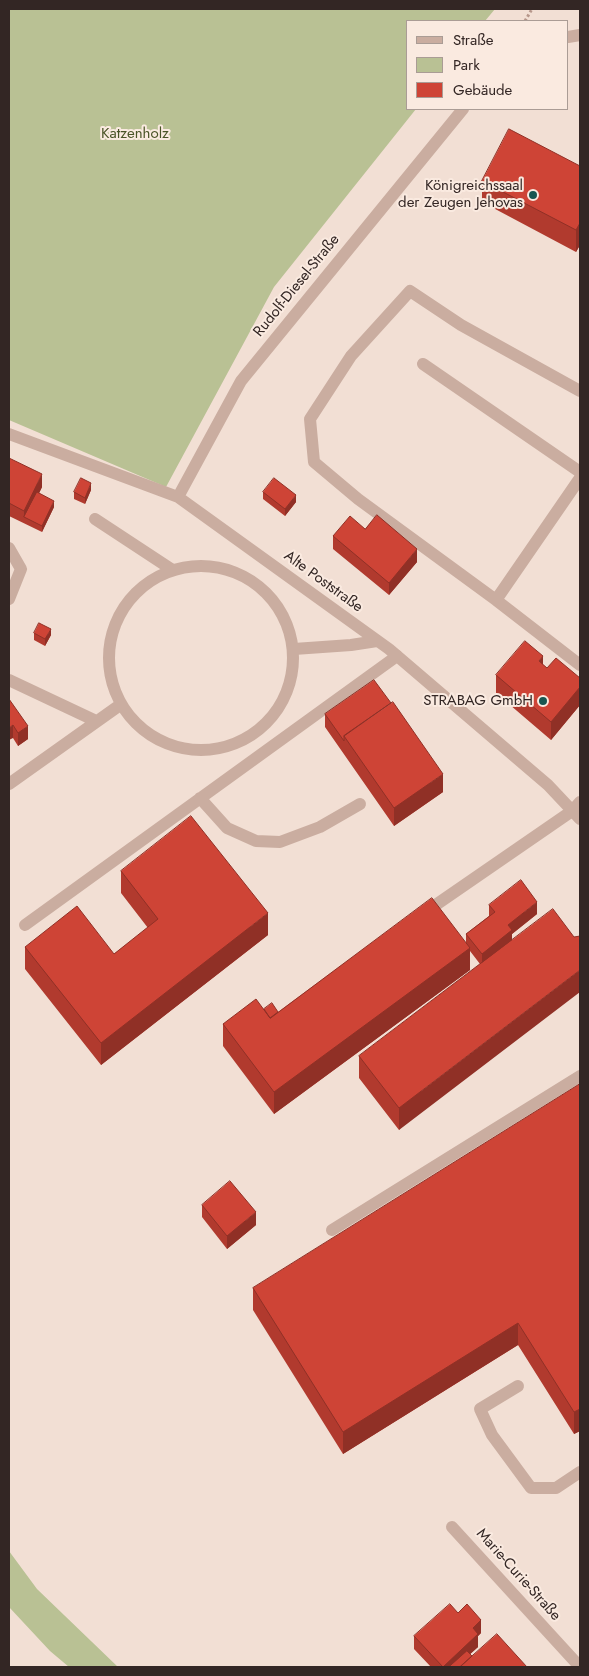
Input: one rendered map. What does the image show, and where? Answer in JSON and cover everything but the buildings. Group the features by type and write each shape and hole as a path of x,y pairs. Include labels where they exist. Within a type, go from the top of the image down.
{"street":[{"name":"Rudolf-Diesel-Straße","path":"178,497 241,381 462,110"},
{"path":"580,391 461,325 410,291 351,356 310,419 314,462 358,499 496,600 580,665"},
{"path":"423,364 580,472"},
{"name":"Alte Poststraße","path":"9,434 178,497 397,656 578,810"},
{"path":"496,600 580,478"},
{"path":"95,519 172,570"},
{"path":"9,548 21,569 9,599"},
{"path":"213,566 252,580 281,610 294,649 289,691 280,705 266,726 230,747 188,751 149,736 120,705 109,674 109,641 121,610 143,585 172,570 213,566"},
{"path":"294,649 377,641"},
{"path":"25,925 397,656"},
{"path":"9,680 96,721"},
{"path":"9,784 120,705"},
{"path":"200,798 227,828 256,841 280,842 320,827 360,804"},
{"path":"411,922 578,810"},
{"path":"332,1230 580,1076"},
{"path":"518,1386 480,1408 492,1435 531,1488 556,1488 580,1472"},
{"name":"Marie-Curie-Straße","path":"452,1527 580,1666"}],"path":[{"path":"526,20 532,9"}],"green space":[{"name":"Katzenholz","path":"9,9 495,9 486,20 406,20 406,110 415,110 274,287 166,487 9,420"},
{"path":"9,1551 37,1589 118,1667 69,1667 50,1651 9,1607"}],"place":[{"name":"Königreichssaal der Zeugen Jehovas","path":"533,195"},
{"name":"STRABAG GmbH","path":"543,701"}]}
